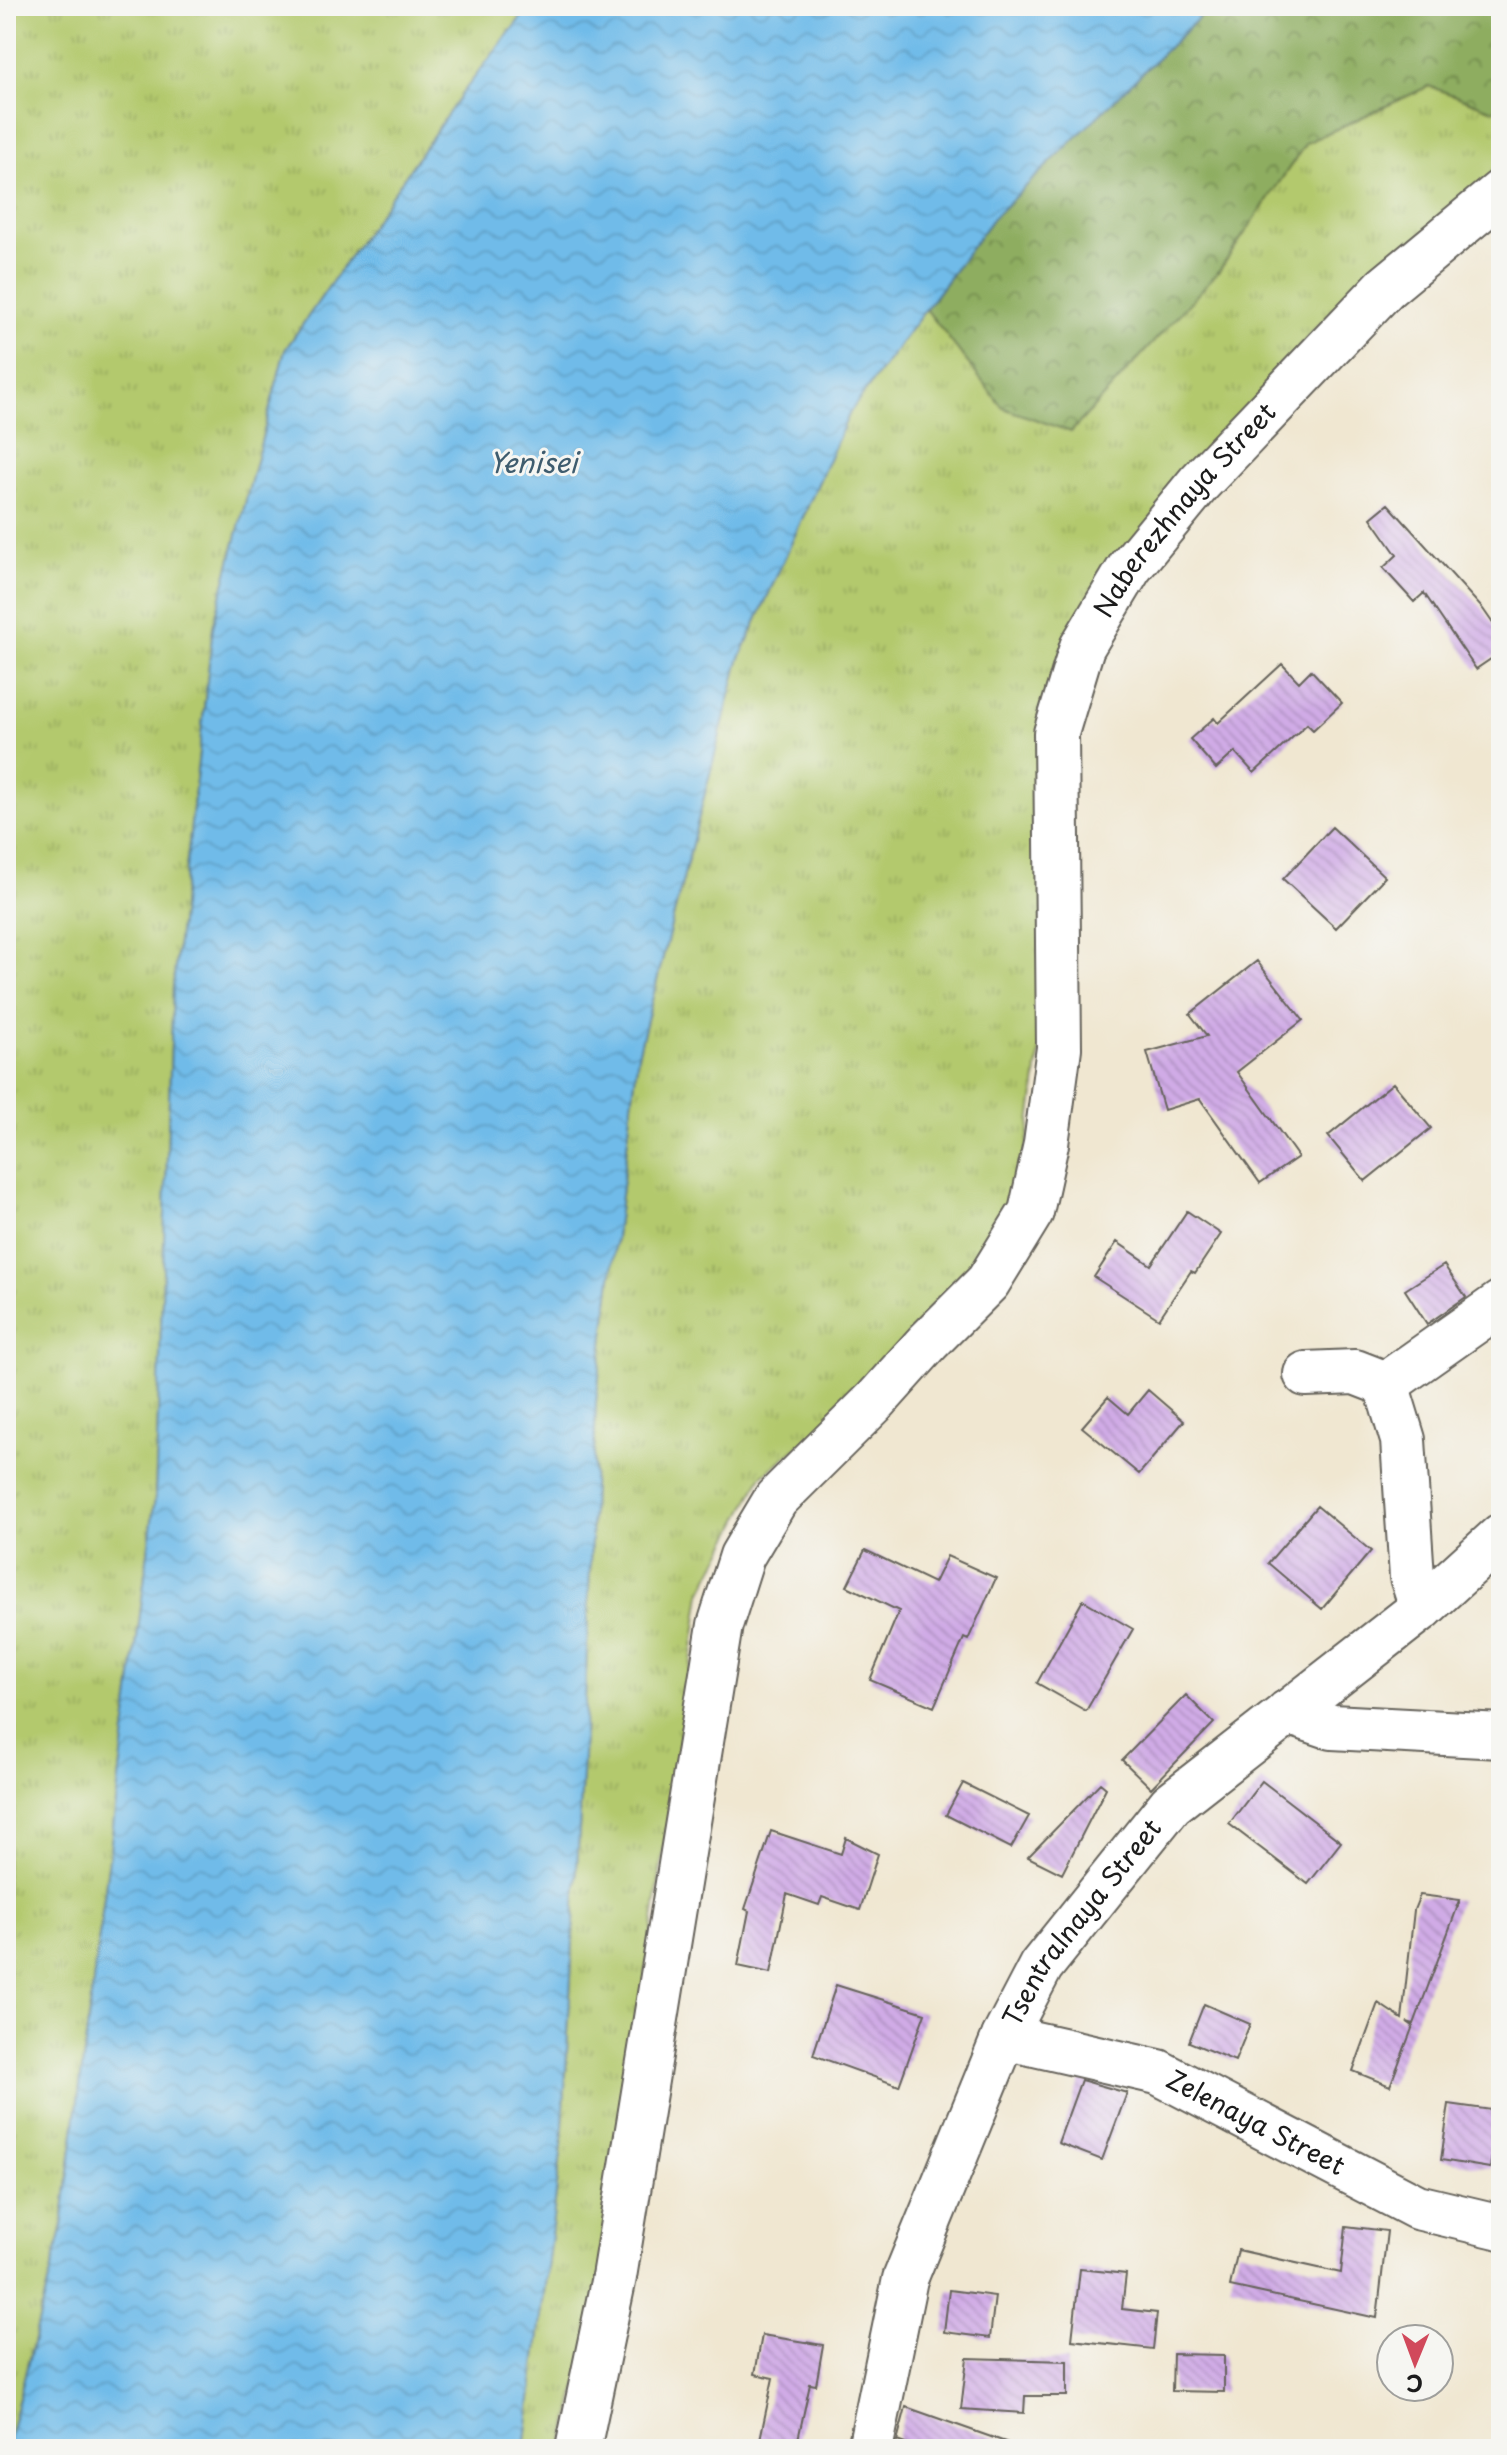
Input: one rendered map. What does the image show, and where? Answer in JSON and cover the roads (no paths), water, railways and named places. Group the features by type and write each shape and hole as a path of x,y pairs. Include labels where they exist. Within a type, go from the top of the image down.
{"street":[{"name":"Naberezhnaya Street","path":"578,2449 614,2277 720,1625 742,1556 776,1499 988,1282 1031,1212 1046,1144 1059,1048 1056,733 1082,647 1130,567 1199,483 1385,288 1501,192"},
{"path":"1386,1384 1501,1303"},
{"path":"1306,1374 1355,1372 1386,1384"},
{"path":"1386,1384 1403,1440 1412,1577 1422,1608"},
{"name":"Tsentralnaya Street","path":"870,2449 905,2279 1004,2037 1041,1966 1171,1804 1422,1608 1501,1536"},
{"path":"1288,1712 1332,1727 1501,1736"},
{"name":"Zelenaya Street","path":"1004,2037 1158,2072 1417,2207 1501,2227"}],"water":[{"name":"Yenisei","path":"530,6 1211,6 992,219 850,412 739,660 638,1055 596,1402 583,1757 562,2145 525,2449 6,2449 61,2234 155,1497 173,986 213,627 285,350 461,95"}]}
